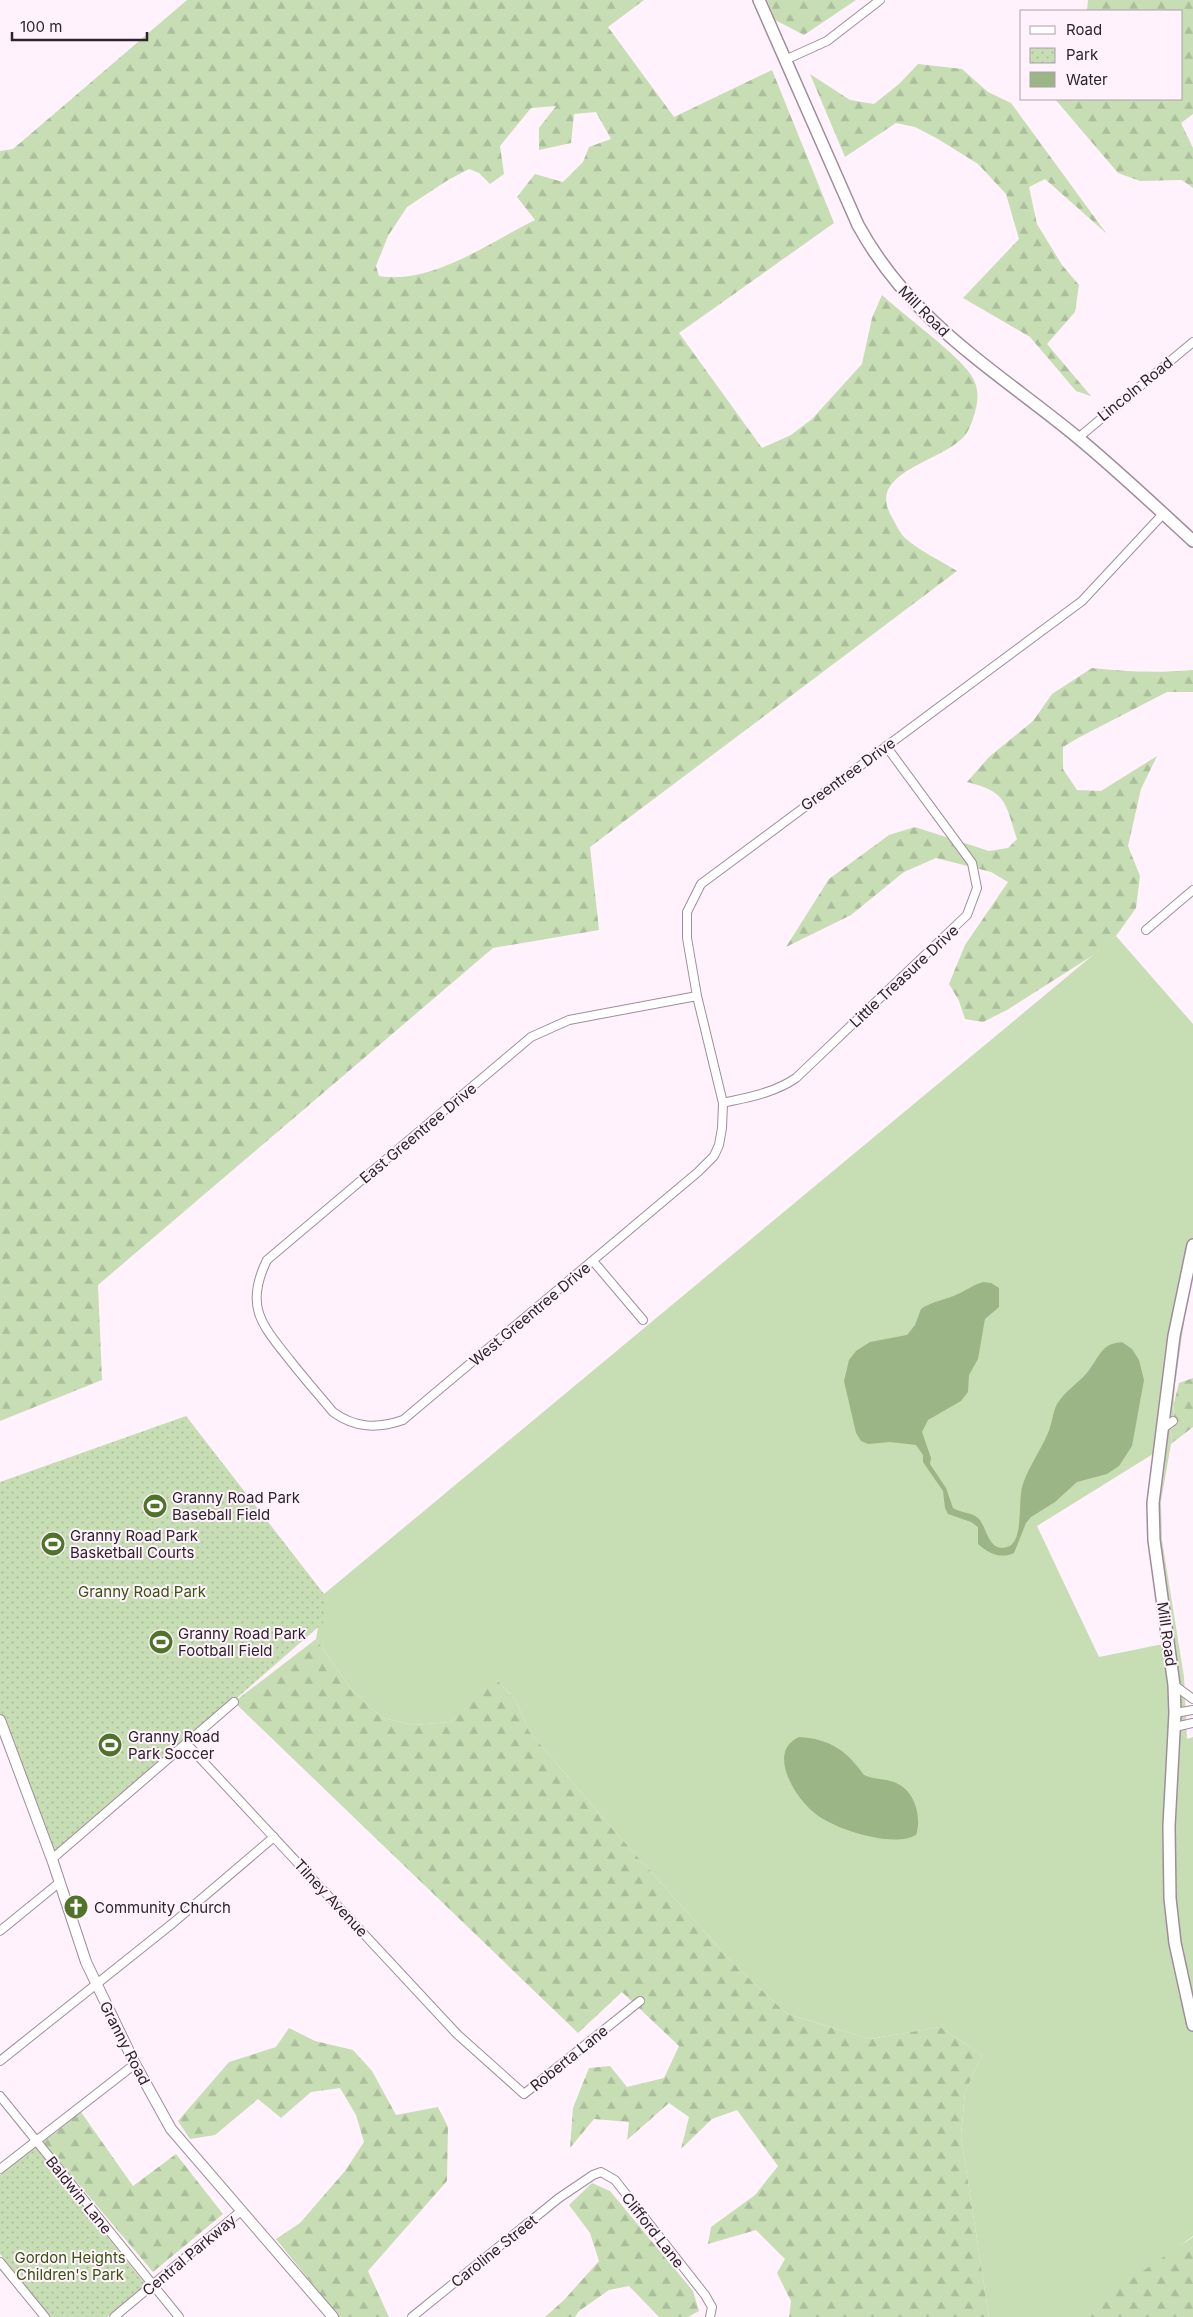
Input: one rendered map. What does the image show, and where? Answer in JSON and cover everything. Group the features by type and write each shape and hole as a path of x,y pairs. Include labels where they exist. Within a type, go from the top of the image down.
{"main road":[{"name":"Mill Road","path":"759,0 854,218 884,268 909,298 942,331 970,355 1078,438 1193,541"},
{"name":"Mill Road","path":"1193,1245 1174,1336 1153,1504 1154,1540 1174,1685 1175,1727 1169,1826 1170,1898 1175,1943 1193,2025"}],"street":[{"path":"785,60 827,41 880,0"},
{"name":"Lincoln Road","path":"1078,438 1193,342"},
{"name":"Greentree Drive","path":"723,1103 697,996 686,926 688,912 701,884 1082,601 1164,514"},
{"name":"Little Treasure Drive","path":"723,1103 784,1087 796,1078 967,915 977,888 972,863 886,746"},
{"path":"1146,930 1193,890"},
{"name":"East Greentree Drive","path":"296,1368 266,1331 257,1310 258,1284 267,1260 274,1253 531,1037 569,1020 697,996"},
{"name":"West Greentree Drive","path":"296,1368 332,1412 343,1420 362,1426 377,1426 402,1420 698,1172 714,1156 722,1128 723,1103"},
{"path":"593,1261 644,1320"},
{"path":"1162,1429 1173,1420"},
{"path":"1174,1685 1193,1698"},
{"path":"52,1859 234,1702"},
{"path":"1175,1713 1193,1710"},
{"name":"Granny Road","path":"0,1720 96,1984 135,2064 171,2129 333,2317"},
{"path":"1175,1727 1193,1723"},
{"name":"Tilney Avenue","path":"186,1743 457,2034 478,2052"},
{"path":"0,2061 173,1923 274,1837"},
{"path":"0,1930 60,1882"},
{"name":"Roberta Lane","path":"478,2052 524,2094 640,2001"},
{"path":"0,2169 135,2064"},
{"name":"Baldwin Lane","path":"0,2096 179,2317"},
{"name":"Clifford Lane","path":"576,2185 601,2172 615,2180 705,2295 712,2307 710,2317"},
{"name":"Caroline Street","path":"412,2317 576,2185"},
{"name":"Central Parkway","path":"114,2317 241,2211"},
{"path":"0,2262 45,2317"}],"green space":[{"path":"187,0 644,0 608,27 674,117 772,70 834,223 679,333 762,448 791,435 812,419 862,364 872,318 882,295 959,361 974,380 978,396 974,415 966,434 956,444 897,478 889,489 886,503 895,524 905,538 957,571 590,847 599,930 493,948 98,1285 102,1380 0,1421 0,151 13,149","holes":["556,106 539,128 539,150 571,143 574,114 596,112 611,139 589,147 583,162 563,182 535,174 517,197 535,220 480,250 440,268 399,277 379,276 376,266 388,236 407,207 448,180 469,169 479,173 490,184 504,174 500,146 531,108"]},
{"path":"767,0 856,0 804,35 775,20"},
{"path":"1088,0 1193,0 1193,114 1181,123 1193,148 1193,188 1182,180 1140,181 1118,173 1056,100 1183,100 1183,10 1087,10"},
{"path":"918,64 962,69 988,92 1011,103 1106,233 1045,179 1029,187 1037,224 1062,265 1079,285 1075,312 1047,344 1091,396 1076,391 1030,337 963,298 1019,239 1006,194 978,164 915,127 896,123 845,157 810,74 850,100 874,104 899,84"},
{"path":"1092,668 1142,672 1193,670 1193,692 1167,692 1063,747 1063,769 1077,790 1101,791 1157,756 1141,789 1128,846 1140,876 1136,908 1116,936 1098,952 1007,1010 983,1022 965,1019 959,1001 949,984 965,945 1008,882 991,872 936,858 904,872 851,915 786,947 829,879 889,835 915,827 989,851 1008,848 1017,839 1010,816 1002,800 990,790 967,782 989,757 1033,721 1052,694"},
{"path":"1116,936 1193,1024 1193,1259 1175,1385 1171,1444 1161,1501 1162,1540 1184,1677 1187,1739 1193,1737 1193,2236 1087,2317 989,2317 961,2136 965,2092 982,2055 940,2027 870,2039 787,2014 730,1960 602,1817 529,1731 515,1699 497,1680 451,1722 414,1725 382,1718 351,1689 316,1639 324,1594","holes":["1153,1454 1163,1644 1099,1657 1037,1526"]},
{"path":"1193,1378 1193,1427 1171,1444 1174,1403 1179,1383"},
{"name":"Granny Road Park","path":"186,1416 324,1594 324,1622 52,1859 0,1727 0,1482"},
{"path":"316,1639 351,1689 382,1718 414,1725 451,1722 496,1679 515,1699 529,1731 602,1817 730,1960 787,2014 870,2039 940,2027 982,2055 965,2092 961,2136 989,2317 789,2317 791,2301 777,2273 785,2259 756,2230 708,2244 711,2227 755,2195 778,2166 737,2110 712,2119 681,2149 689,2117 669,2103 627,2140 629,2122 594,2119 570,2148 573,2108 589,2068 610,2066 627,2087 664,2078 679,2046 622,1992 578,2033 234,1702"},
{"path":"289,2028 315,2041 353,2050 372,2071 396,2115 438,2107 448,2127 447,2181 368,2271 389,2317 339,2317 276,2239 300,2223 345,2171 364,2142 356,2115 340,2088 311,2092 281,2118 258,2099 215,2135 190,2139 178,2121 229,2062 276,2047"},
{"path":"81,2112 133,2186 176,2154 223,2214 153,2272 43,2142"},
{"name":"Gordon Heights Children's Park","path":"35,2147 146,2285 107,2317 50,2317 0,2254 0,2175"},
{"path":"592,2183 610,2191 693,2291 699,2311 688,2317 659,2317 629,2286 609,2290 579,2311 575,2317 545,2317 564,2300 599,2261 590,2233 569,2205"},
{"path":"1193,2237 1193,2317 1075,2317"}],"water":[{"path":"983,1282 991,1283 999,1288 999,1307 985,1319 978,1359 969,1375 968,1392 961,1401 928,1420 922,1432 931,1458 930,1464 946,1488 953,1508 978,1518 992,1543 996,1546 1001,1548 1007,1547 1013,1543 1016,1537 1023,1484 1051,1426 1057,1404 1086,1374 1106,1347 1122,1342 1132,1349 1139,1360 1144,1380 1132,1446 1119,1466 1107,1474 1077,1482 1055,1502 1031,1517 1026,1523 1014,1553 1004,1556 991,1553 978,1544 978,1527 971,1522 948,1514 945,1508 943,1491 923,1462 923,1455 916,1445 890,1442 868,1444 861,1441 856,1433 844,1381 849,1360 856,1351 870,1342 907,1335 915,1325 921,1309"},
{"path":"799,1737 828,1743 851,1759 864,1775 894,1782 904,1788 916,1806 918,1828 916,1835 894,1839 866,1836 826,1821 817,1815 801,1799 784,1765 785,1754 789,1744"}],"place":[{"name":"Granny Road Park Baseball Field","path":"155,1506"},
{"name":"Granny Road Park Basketball Courts","path":"53,1544"},
{"name":"Granny Road Park Football Field","path":"161,1642"},
{"name":"Granny Road Park Soccer","path":"110,1745"},
{"name":"Community Church","path":"76,1907"}]}
